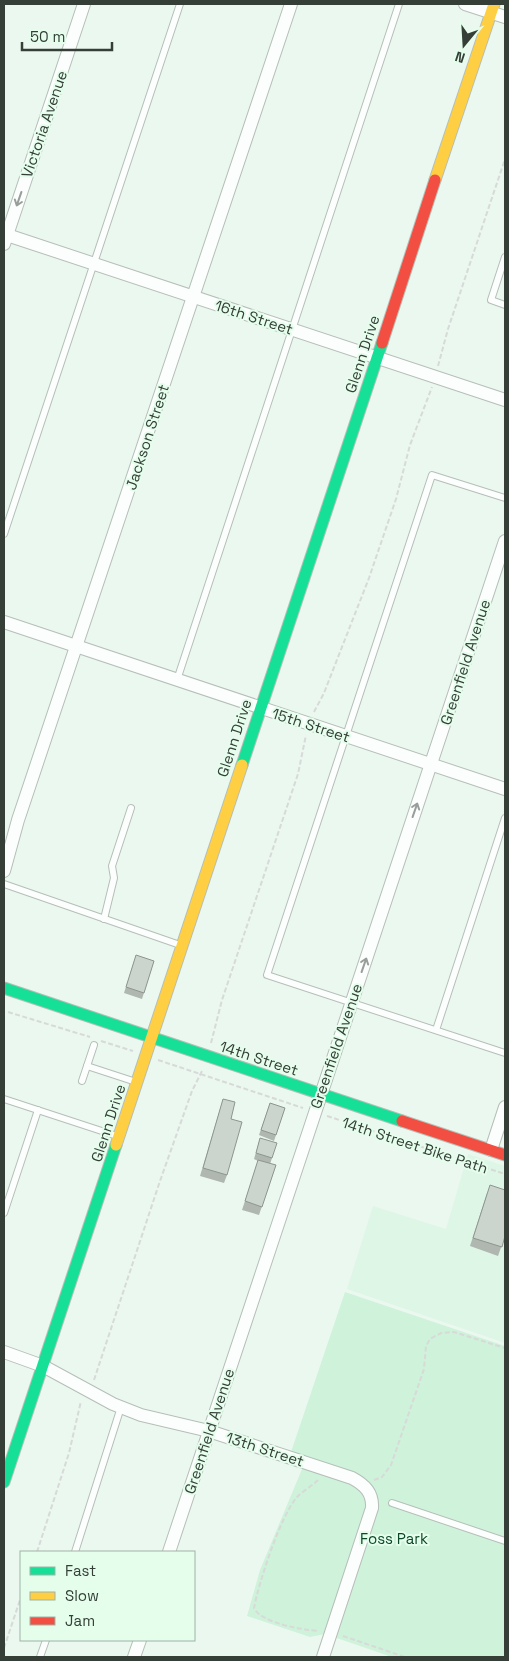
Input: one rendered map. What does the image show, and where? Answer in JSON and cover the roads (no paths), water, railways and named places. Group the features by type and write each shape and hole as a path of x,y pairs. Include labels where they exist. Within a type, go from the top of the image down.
{"street":[{"name":"Victoria Avenue","path":"5,238 84,4"},
{"name":"Jackson Street","path":"4,870 18,820 291,4"},
{"path":"465,4 493,8 505,17"},
{"name":"Glenn Drive","path":"4,1482 493,8"},
{"name":"16th Street","path":"5,238 93,264 505,400"},
{"name":"Greenfield Avenue","path":"169,1551 431,764 502,563 505,541"},
{"name":"15th Street","path":"4,622 505,789"},
{"name":"14th Street","path":"4,988 505,1155"},
{"path":"491,1150 505,1107"},
{"name":"13th Street","path":"4,1352 43,1366 121,1407 166,1422 209,1431 329,1470 359,1482 369,1492 372,1508 323,1657"},
{"path":"134,1657 140,1641"}],"lane":[{"path":"4,534 180,4"},
{"path":"177,680 399,4"},
{"path":"505,257 491,300 505,305"},
{"path":"505,498 432,475 267,975 505,1053"},
{"path":"104,919 114,878 112,866 131,808"},
{"path":"436,1030 505,818"},
{"path":"4,884 181,946"},
{"path":"82,1080 94,1045"},
{"path":"87,1066 137,1083"},
{"path":"4,1099 119,1136"},
{"path":"4,1213 38,1110"},
{"path":"75,1551 121,1407"},
{"path":"392,1503 505,1540"},
{"path":"40,1657 46,1641"}],"park label":[{"name":"Foss Park","path":"394,1538"}]}
